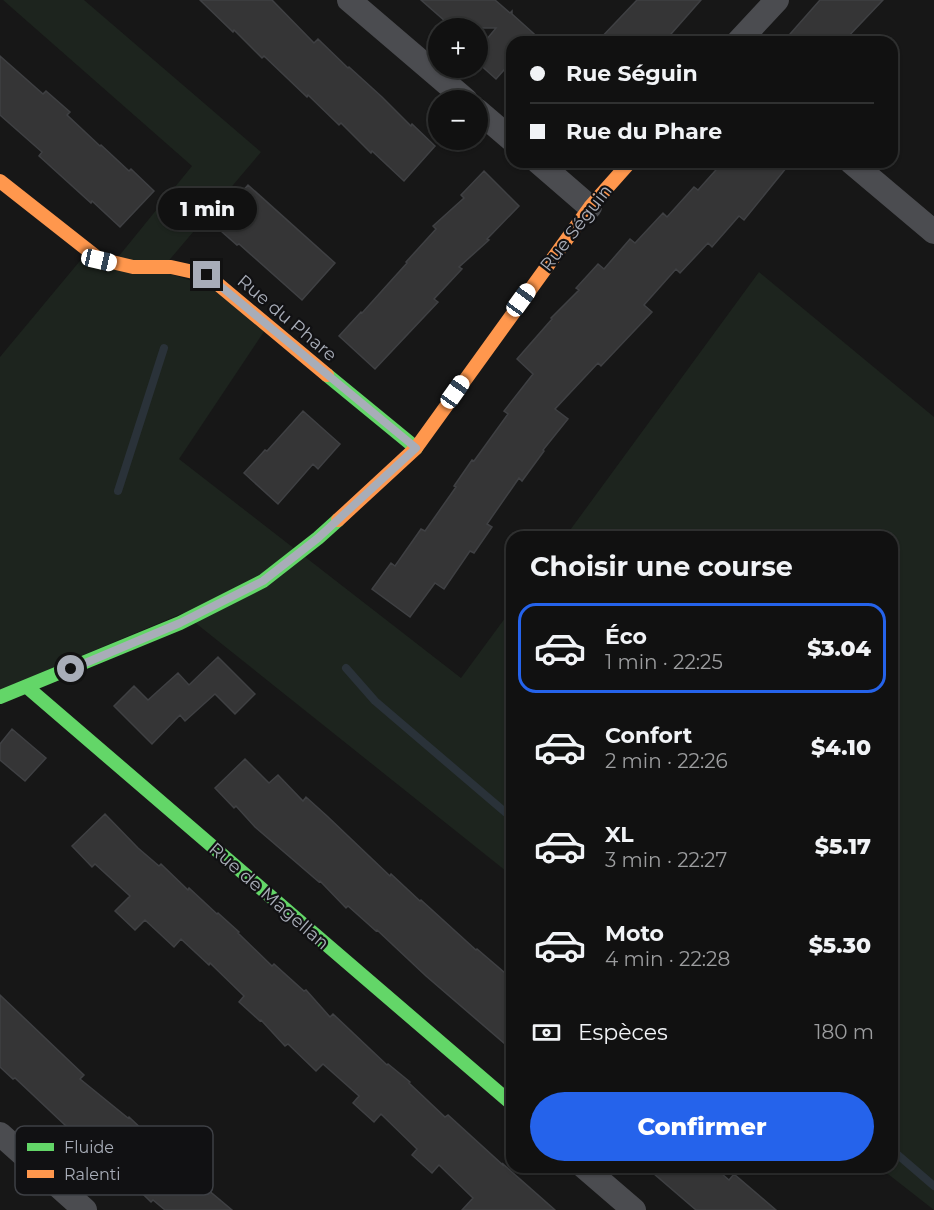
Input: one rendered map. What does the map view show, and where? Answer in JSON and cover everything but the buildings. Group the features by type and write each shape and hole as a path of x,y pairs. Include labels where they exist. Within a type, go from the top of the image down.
{"street":[{"path":"349,0 454,90"},
{"path":"744,36 777,0"},
{"path":"488,119 506,135"},
{"path":"545,168 590,207"},
{"name":"Rue Séguin","path":"0,697 180,623 263,581 318,538 416,448 590,207 625,168"},
{"path":"858,168 934,232"},
{"name":"Rue du Phare","path":"0,182 99,260 133,267 171,267 207,275 416,448"},
{"name":"Rue de Magellan","path":"27,687 506,1099"},
{"path":"0,1134 15,1147"},
{"path":"591,1173 634,1210"},
{"path":"68,1195 85,1210"}],"shaded area":[{"path":"3,0 84,0 261,152 160,271 209,286 265,330 179,459 461,678 506,617 506,871 183,613 0,690 0,357 84,256 106,272 192,166"},
{"path":"759,272 934,417 934,1210 887,1173 898,1173 898,531 569,531"}],"waterway":[{"path":"118,491 164,348"},
{"path":"346,668 375,701 506,813"},
{"path":"898,1155 934,1186"}],"traffic: fast":[{"path":"327,375 416,448"},
{"path":"0,697 180,623 263,581 338,520"},
{"path":"27,687 506,1099"}],"traffic: slow":[{"path":"338,520 416,448 590,207 625,168"},
{"path":"0,181 99,259 133,267 171,267 207,275 327,375"}],"route":[{"path":"71,669 180,623 263,581 318,538 416,448 207,275"}]}
